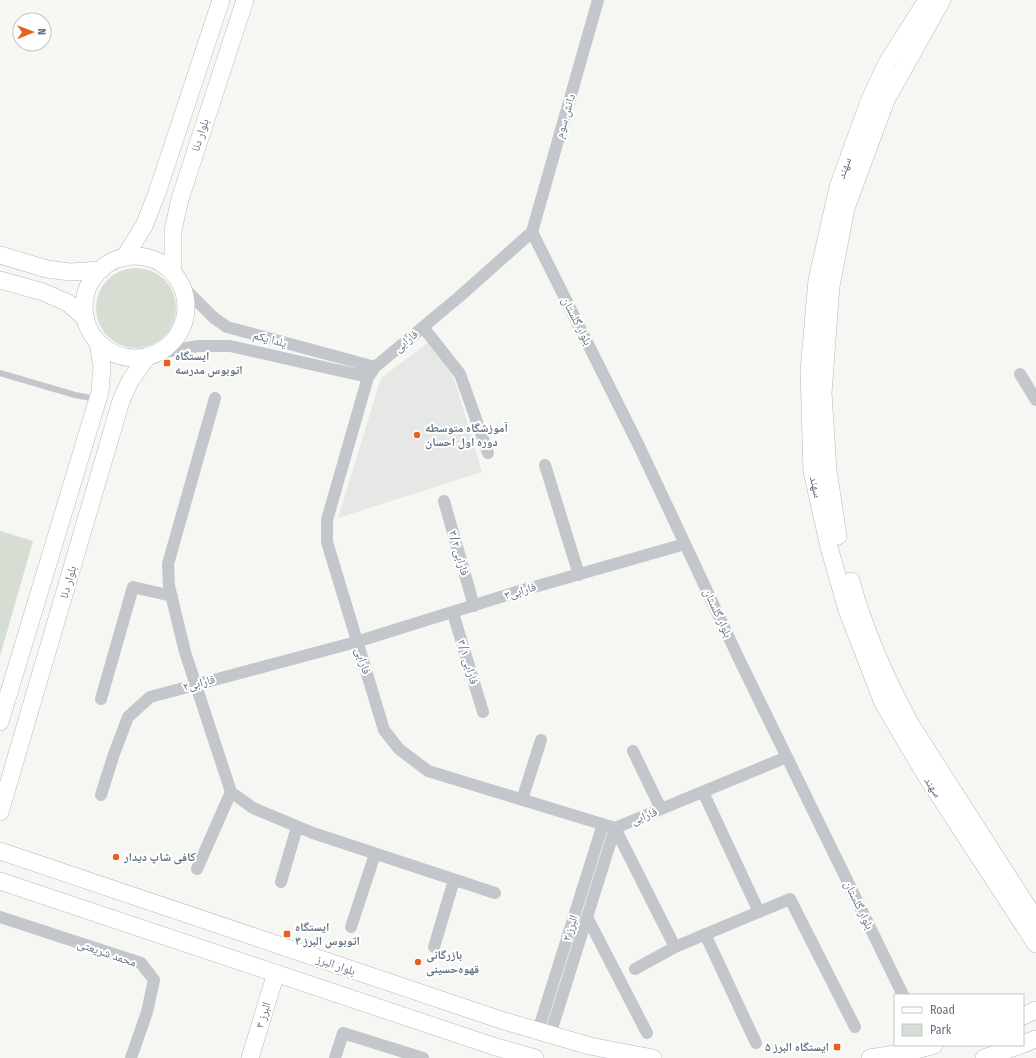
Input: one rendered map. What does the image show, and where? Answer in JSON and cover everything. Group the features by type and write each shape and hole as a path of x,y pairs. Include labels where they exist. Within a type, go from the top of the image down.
{"main road":[{"name":"بلوار دنا","path":"124,258 144,226 157,193 221,0"},
{"name":"بلوار دنا","path":"177,278 173,230 180,199 245,0"},
{"name":"سهند","path":"927,0 885,68 870,99 838,187 817,280 809,371 812,471 829,547 847,610 883,703 925,774 1036,944"},
{"name":"سهند","path":"942,0 886,100 846,208 831,286 824,385 828,470 835,526 856,600 873,646 893,692 911,725 1036,920"},
{"path":"0,255 47,269 70,272 101,270"},
{"path":"138,256 163,264 177,278 185,299 186,315 181,330 172,343 153,355 133,358 120,356 108,351 98,342 90,331 86,319 84,305 92,280 101,270 112,262 124,258 138,256"},
{"path":"0,280 43,292 68,303 86,319"},
{"name":"بلوار دنا","path":"0,722 98,400 102,367 98,342"},
{"name":"بلوار دنا","path":"0,812 121,401 130,381 153,355"},
{"name":"بلوار البرز","path":"0,851 544,1033 590,1046 653,1058"},
{"path":"21,858 11,865 5,882 535,1058"},
{"name":"البرز ۳","path":"250,1058 276,973"},
{"path":"1024,1016 1036,1010"},
{"path":"1024,1044 1036,1039"},
{"path":"870,1058 913,1051 930,1046"},
{"path":"984,1058 1019,1046"}],"street":[{"name":"دانش سوم","path":"532,232 598,0"},
{"name":"فارابی","path":"532,232 371,372 327,520 327,542 356,642 384,730 399,749 428,771 615,828 787,757"},
{"name":"بلوار گلستان","path":"532,232 632,432 787,757 903,994"},
{"name":"یلدا یکم","path":"177,278 214,318 226,327 371,372"},
{"path":"423,327 460,374 488,453"},
{"name":"یلدا یکم","path":"153,355 198,346 230,346 371,372"},
{"path":"1020,374 1036,400"},
{"path":"215,398 168,564 172,596 185,652 231,792 253,808 297,827 495,893"},
{"path":"544,465 578,575"},
{"name":"فارابی ۳/۲","path":"444,501 474,606"},
{"name":"فارابی۳","path":"356,642 685,544"},
{"path":"101,699 133,587 172,596"},
{"name":"فارابی ۳/۱","path":"453,613 483,712"},
{"name":"فارابی۲","path":"101,795 128,717 150,697 356,642"},
{"path":"522,800 541,740"},
{"path":"634,750 661,809"},
{"path":"197,869 231,792"},
{"path":"703,792 759,912"},
{"name":"البرز ۲","path":"544,1033 603,824"},
{"path":"281,882 297,827"},
{"path":"615,828 675,946"},
{"name":"البرز ۲","path":"544,1033 587,917 615,828"},
{"path":"351,927 375,854"},
{"path":"434,947 454,880"},
{"path":"635,969 675,946 790,899 855,1027"},
{"name":"محمد شریعتی","path":"0,917 141,964 154,980 147,1012 131,1058"},
{"path":"587,917 647,1033"},
{"path":"705,934 756,1043"},
{"path":"335,1058 343,1033 423,1058"}],"lane":[{"path":"0,373 75,395 98,400"}],"shaded area":[{"name":"آموزشگاه متوسطه دوره اول احسان","path":"429,342 450,365 482,472 338,518 381,378"}],"green space":[{"path":"136,268 151,271 164,280 173,293 176,308 173,323 164,336 151,345 136,348 121,345 108,336 99,323 96,308 99,293 108,280 121,271"},
{"path":"0,531 33,541 0,656"}],"place":[{"name":"ایستگاه اتوبوس مدرسه","path":"167,363"},
{"name":"آموزشگاه متوسطه دوره اول احسان","path":"417,435"},
{"name":"کافی شاپ دیدار","path":"116,857"},
{"name":"ایستگاه اتوبوس البرز ۳","path":"287,934"},
{"name":"بازرگانی قهوه‌حسینی","path":"418,962"},
{"name":"ایستگاه البرز ۵","path":"837,1047"}]}
